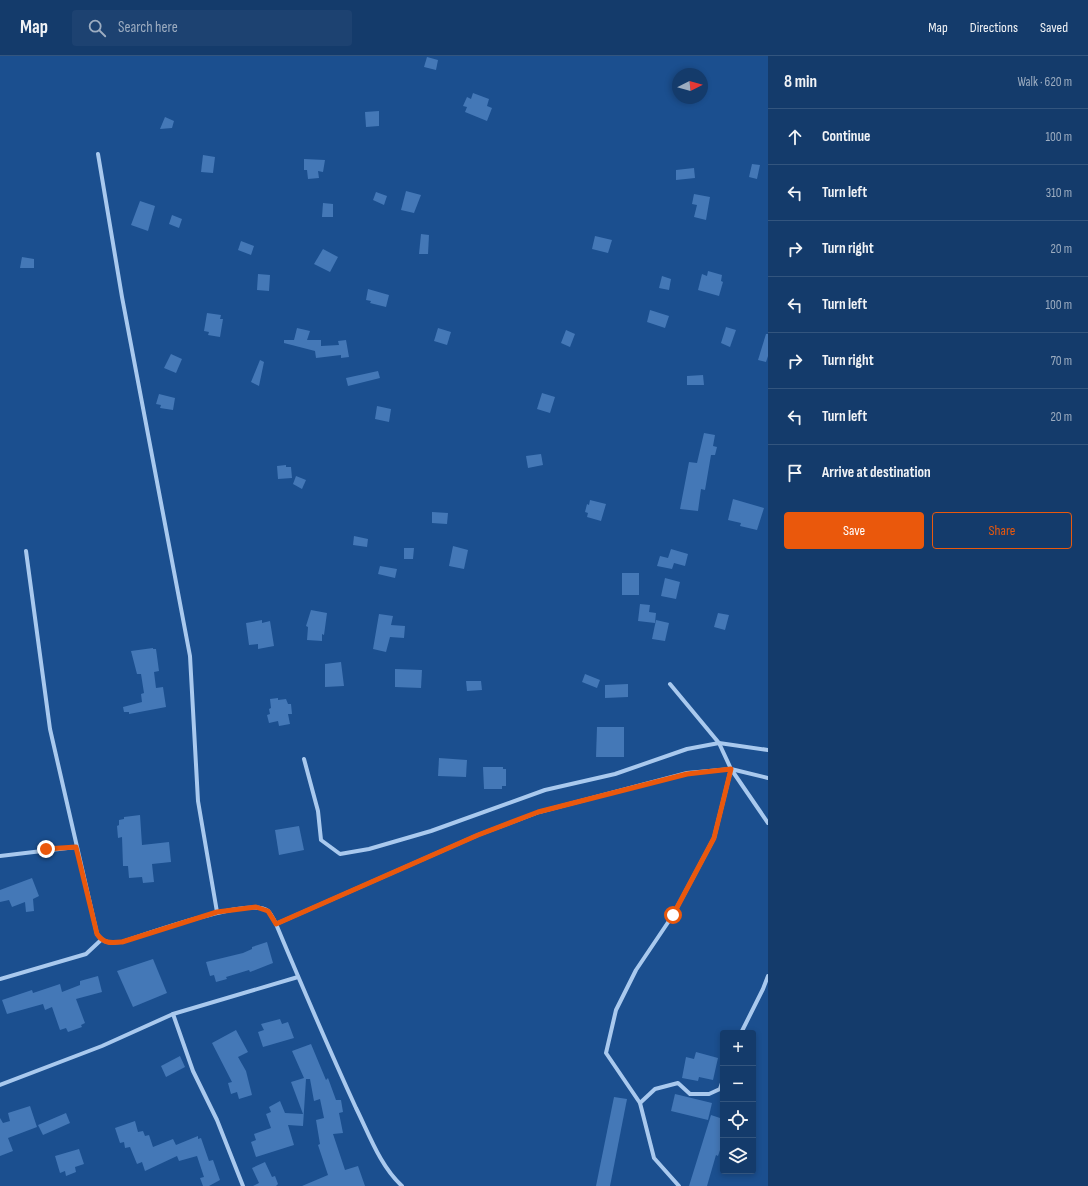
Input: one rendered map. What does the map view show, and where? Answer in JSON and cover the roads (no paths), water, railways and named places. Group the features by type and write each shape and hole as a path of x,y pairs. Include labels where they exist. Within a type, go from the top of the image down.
{"street":[{"path":"98,154 122,297 190,656 198,801 217,912"},
{"path":"26,551 50,729 97,934 101,940 110,944 122,942 217,912 256,907 268,911 276,924 327,1046 378,1153 396,1181 402,1186"},
{"path":"670,684 720,743 731,769 768,822"},
{"path":"304,759 318,811 321,840 340,854 369,848 432,831 545,790 616,774 687,749 720,743 768,750"},
{"path":"276,924 478,835 538,812 687,774 731,769 768,778"},
{"path":"679,1186 654,1158 640,1103 606,1053 616,1010 636,970 673,915 714,838 731,769"},
{"path":"0,856 46,849 76,847"},
{"path":"0,979 86,954 101,940"},
{"path":"742,1030 768,976"},
{"path":"0,1085 102,1046 172,1014 298,977"},
{"path":"172,1014 193,1071 217,1120 244,1186"},
{"path":"640,1103 655,1089 678,1083 690,1094 709,1094 720,1089"}]}
